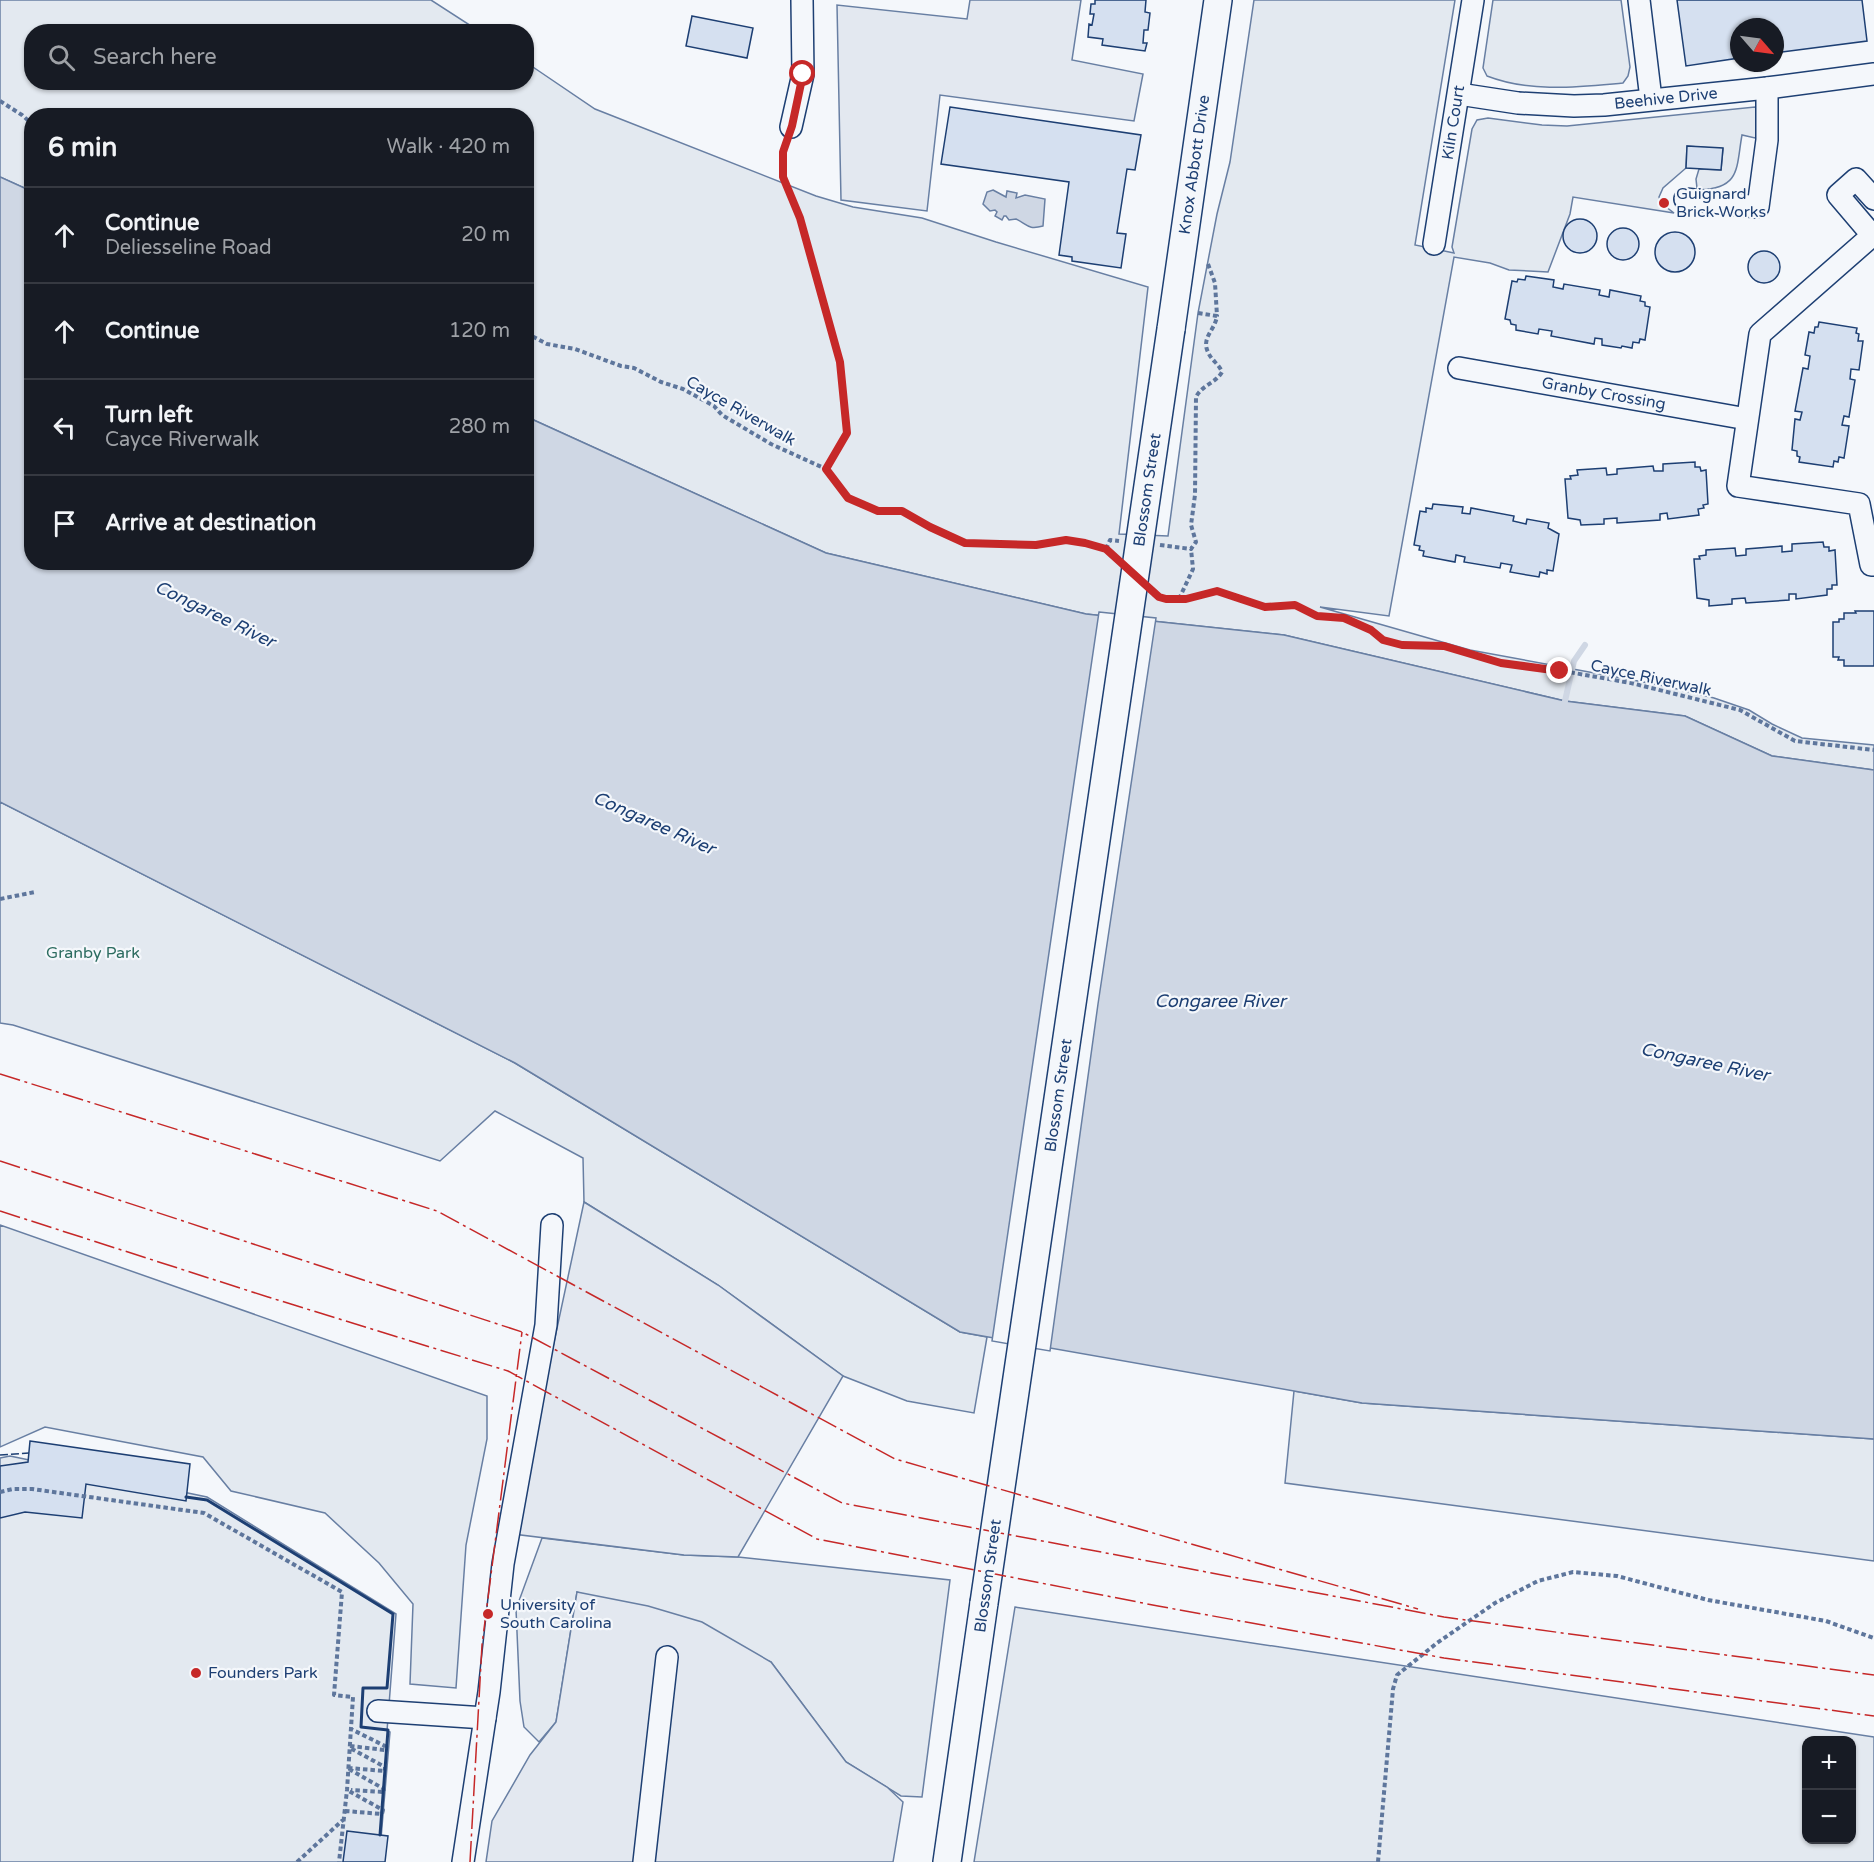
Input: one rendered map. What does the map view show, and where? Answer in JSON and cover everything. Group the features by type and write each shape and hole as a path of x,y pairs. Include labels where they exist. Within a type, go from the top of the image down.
{"main road":[{"name":"Knox Abbott Drive","path":"1171,329 1218,0"},
{"name":"Blossom Street","path":"947,1862 1171,329"}],"street":[{"path":"792,126 803,74 802,0"},
{"name":"Kiln Court","path":"1434,244 1473,0"},
{"path":"1639,0 1651,99"},
{"name":"Beehive Drive","path":"1459,94 1518,103 1604,105 1874,74"},
{"path":"1685,199 1758,207 1767,140 1767,88"},
{"path":"1874,199 1856,179 1838,195 1873,235 1760,334 1738,486 1859,504 1871,565 1874,565"},
{"name":"Granby Crossing","path":"1459,368 1747,419"},
{"path":"463,1862 485,1718 503,1564 546,1324 552,1225"},
{"path":"644,1862 667,1657"},
{"path":"378,1711 485,1718"}],"path":[{"path":"0,101 24,117"},
{"path":"792,126 783,152 783,177 800,218 842,372 847,433 826,469"},
{"path":"1179,599 1193,569 1191,549 1196,542 1191,525 1195,495 1196,397 1202,388 1220,376 1222,372 1208,352 1206,344 1215,325 1216,316 1215,284 1208,264"},
{"path":"1198,314 1216,316"},
{"name":"Cayce Riverwalk","path":"534,337 547,344 574,349 621,366 634,368 661,382 683,389 714,406 722,416 771,444 826,469 848,498 878,511 902,511 965,543 1036,545 1066,540 1085,543 1106,549 1124,565"},
{"path":"1106,549 1110,540 1122,541"},
{"path":"1156,545 1191,549"},
{"name":"Cayce Riverwalk","path":"1150,589 1159,597 1166,599 1179,599 1217,591 1265,607 1295,605 1317,616 1344,618 1371,630 1383,640 1402,645 1444,646 1501,663 1631,683 1750,714 1795,741 1874,750"},
{"path":"0,899 35,892"},
{"path":"0,1492 32,1489 204,1513 342,1592 334,1695 352,1696 347,1790 339,1862"},
{"path":"1378,1862 1393,1689 1397,1675 1437,1643 1495,1603 1538,1581 1573,1572 1617,1575 1708,1600 1826,1621 1874,1638"},
{"path":"350,1747 384,1750 385,1746 351,1729"},
{"path":"348,1768 386,1771 385,1767 350,1747"},
{"path":"347,1790 384,1792 384,1789 348,1768"},
{"path":"345,1811 382,1814 383,1810 347,1790"},
{"path":"297,1862 344,1819"}],"green space":[{"path":"0,0 431,0 468,24 24,24 24,90 534,90 534,68 595,109 816,196 853,207 922,218 1148,287 1119,534 1168,536 1198,313 1217,214 1230,162 1254,0 1455,0 1415,245 1454,253 1452,247 1472,129 1477,120 1488,118 1567,126 1755,107 1758,110 1758,134 1755,138 1742,135 1734,174 1723,185 1713,188 1700,190 1697,188 1696,179 1699,169 1721,170 1723,149 1687,146 1686,168 1663,188 1659,197 1661,203 1674,213 1573,197 1570,214 1548,272 1509,270 1490,263 1454,257 1389,616 1320,607 1470,650 1665,686 1714,698 1749,710 1802,738 1874,745 1874,770 1772,756 1685,716 1565,701 1284,635 1086,614 826,553 534,420 534,108 24,108 24,188 0,177"},
{"path":"1493,0 1621,0 1630,67 1628,76 1623,83 1538,87 1520,85 1487,76 1483,68"},
{"name":"Granby Park","path":"0,802 515,1063 960,1332 987,1337 974,1413 907,1401 843,1376 718,1285 584,1202 583,1158 495,1111 440,1161 13,1025 0,1023"},
{"path":"0,1225 487,1396 487,1439 466,1545 456,1688 410,1684 413,1604 379,1563 325,1513 231,1491 203,1457 45,1427 0,1447"},
{"path":"1294,1391 1362,1403 1874,1439 1874,1561 1285,1483"},
{"name":"Founders Park","path":"10,1456 207,1497 396,1614 387,1731 390,1732 379,1862 0,1862 0,1458"},
{"path":"542,1538 684,1555 738,1557 950,1580 922,1797 901,1796 846,1762 771,1662 577,1592 556,1722 539,1742 524,1727 520,1701 516,1609"},
{"path":"1015,1607 1874,1737 1874,1862 974,1862"}],"shaded area":[{"path":"970,0 1081,0 1072,60 1143,74 1134,121 940,95 927,211 841,200 837,5 967,19"},
{"path":"584,1202 718,1285 843,1376 738,1557 684,1555 513,1534"},
{"path":"577,1592 648,1606 702,1622 771,1662 846,1762 887,1787 903,1802 893,1862 486,1862 492,1821 530,1755 556,1722"}],"water":[{"name":"Congaree River","path":"0,177 24,188 24,570 534,570 534,420 826,553 1086,614 1284,635 1565,701 1685,716 1772,756 1874,770 1874,1439 1362,1403 960,1332 515,1063 0,802"},
{"path":"993,190 1006,197 1007,191 1017,193 1016,198 1025,195 1045,199 1043,226 1031,227 1016,219 1009,220 1004,216 1002,220 995,216 997,212 995,210 990,211 983,204 987,192"}],"pier":[{"path":"1099,612 1156,618 1098,1004 1050,1351 992,1341"}],"building":[{"path":"1095,0 1146,0 1145,12 1150,13 1148,30 1144,30 1143,43 1147,43 1145,51 1102,45 1103,39 1088,37 1089,24 1092,25 1094,14 1090,14 1091,4 1095,4"},
{"path":"1677,0 1862,0 1867,41 1784,52 1784,18 1730,18 1730,59 1686,66"},
{"path":"692,16 753,28 747,58 686,46"},
{"path":"950,107 1141,135 1135,170 1127,169 1117,233 1126,234 1121,268 1072,261 1072,257 1059,255 1069,182 941,164"},
{"path":"1687,146 1723,148 1721,170 1686,168"},
{"path":"1580,219 1592,224 1597,236 1592,248 1580,253 1568,248 1563,236 1568,224"},
{"path":"1623,228 1634,233 1639,244 1634,255 1623,260 1612,255 1607,244 1612,233"},
{"path":"1675,232 1689,238 1695,252 1689,266 1675,272 1661,266 1655,252 1661,238"},
{"path":"1764,251 1776,255 1780,267 1776,279 1764,283 1752,279 1748,267 1752,255"},
{"path":"1526,276 1554,280 1553,287 1563,289 1564,284 1600,290 1599,295 1609,297 1610,290 1641,296 1640,301 1650,307 1645,340 1640,339 1639,343 1633,342 1632,348 1622,346 1621,348 1602,345 1602,339 1595,338 1594,344 1551,336 1552,331 1539,329 1538,334 1516,330 1516,325 1505,319 1512,281 1525,280"},
{"path":"1819,322 1857,328 1858,341 1863,341 1859,370 1851,369 1850,379 1855,380 1849,417 1844,416 1842,425 1849,426 1844,458 1839,457 1838,462 1834,461 1833,467 1799,462 1800,457 1797,456 1797,451 1792,450 1795,419 1800,420 1802,412 1795,411 1803,368 1808,369 1810,356 1805,355 1809,332 1814,333"},
{"path":"1695,462 1695,467 1700,467 1701,471 1706,470 1708,504 1698,509 1699,515 1668,519 1667,513 1660,514 1660,520 1617,523 1617,518 1604,519 1604,524 1581,525 1580,520 1568,518 1565,479 1578,475 1577,470 1606,468 1607,475 1617,474 1617,469 1653,466 1654,471 1663,471 1663,464"},
{"path":"1433,504 1463,507 1462,513 1470,514 1471,508 1514,516 1513,521 1526,524 1527,519 1549,523 1548,528 1559,534 1553,571 1547,570 1547,574 1540,572 1539,577 1510,572 1512,565 1501,563 1500,568 1464,562 1465,557 1456,555 1455,562 1423,556 1424,551 1419,550 1420,546 1414,545 1420,511 1426,512 1426,508 1432,509"},
{"path":"1823,542 1824,547 1829,547 1829,551 1835,550 1837,585 1832,585 1832,589 1827,589 1827,595 1796,599 1796,594 1789,594 1789,600 1746,603 1745,598 1732,599 1732,604 1709,606 1709,600 1697,598 1694,559 1700,559 1699,556 1706,555 1706,550 1735,548 1736,556 1746,555 1746,549 1782,546 1782,552 1792,551 1792,544"},
{"path":"1855,611 1874,611 1874,666 1844,666 1844,660 1833,657 1833,622 1844,619 1844,613 1856,613"},
{"path":"30,1441 190,1464 186,1501 86,1484 82,1518 25,1512 0,1518 0,1466 28,1462"},
{"path":"347,1831 388,1836 385,1862 343,1862"}],"waterway":[{"path":"1565,701 1574,661 1585,645"}],"fence":[{"path":"0,1455 29,1453"}],"wall":[{"path":"186,1497 207,1500 393,1614 387,1688 363,1688 361,1727 388,1730 380,1835"}],"power":[{"path":"0,1074 437,1211 895,1459 1418,1609"},
{"path":"0,1161 522,1332 842,1503 1444,1617 1874,1675"},
{"path":"0,1211 508,1371 817,1539 1158,1606 1444,1658 1874,1716"},
{"path":"470,1862 482,1645 522,1332"}],"place":[{"name":"Guignard Brick Works","path":"1664,203"},
{"name":"University of South Carolina","path":"488,1614"},
{"name":"Founders Park","path":"196,1673"}],"route":[{"path":"803,74 792,126 783,152 783,177 800,218 840,362 847,433 826,469 848,498 878,511 902,511 965,543 1036,545 1066,540 1106,549 1159,597 1166,599 1186,599 1217,591 1265,607 1295,605 1323,618 1344,618 1355,625 1371,630 1383,640 1402,645 1444,646 1501,663 1560,671"}]}
